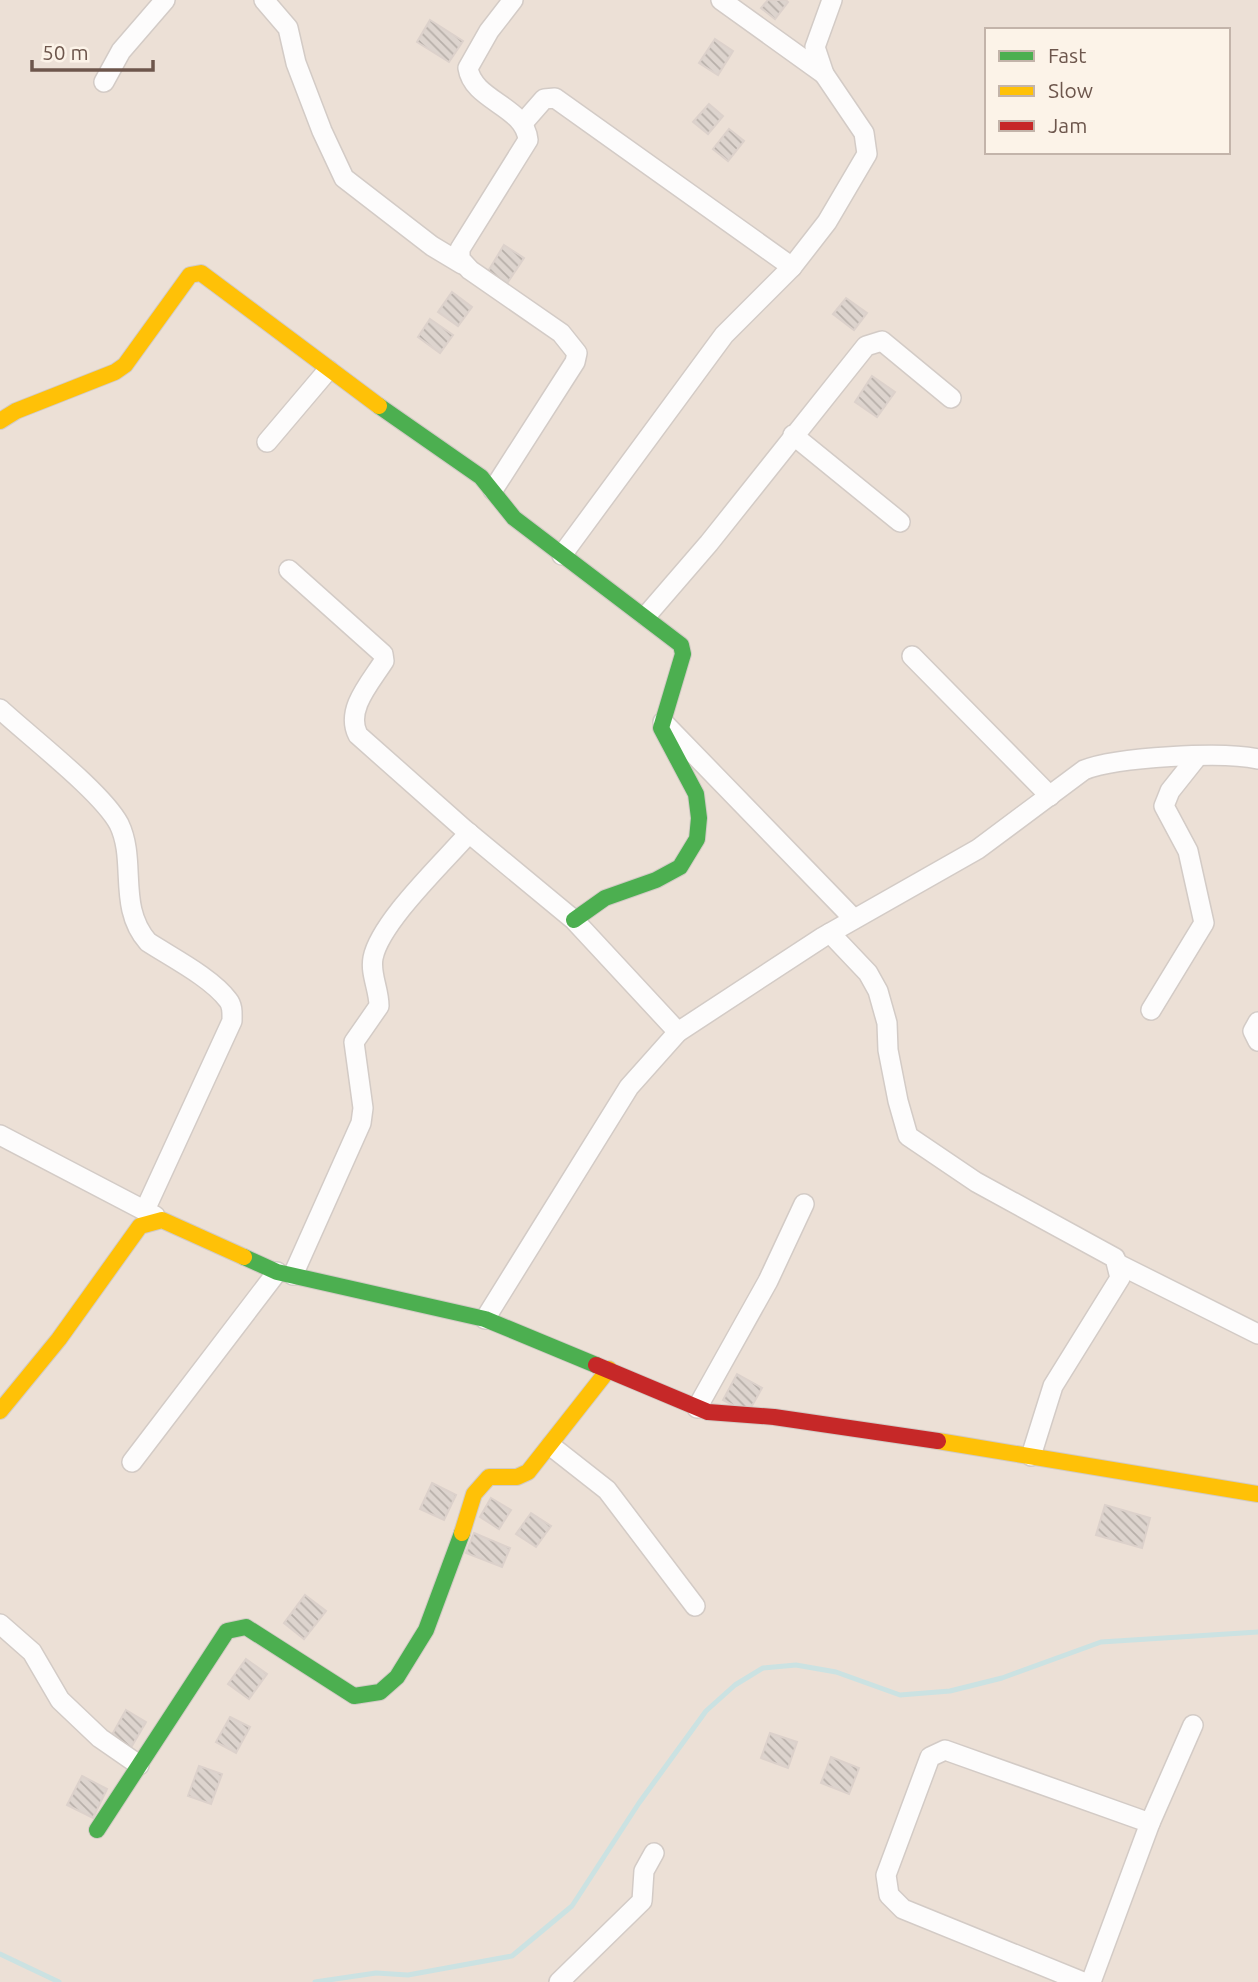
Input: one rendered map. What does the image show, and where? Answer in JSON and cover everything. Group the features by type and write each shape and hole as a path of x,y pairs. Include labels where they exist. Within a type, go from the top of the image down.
{"street":[{"path":"104,82 121,51 165,0"},
{"path":"264,0 288,28 296,64 344,178 432,246 561,333 577,353 575,362 493,490"},
{"path":"462,264 460,249 526,145 527,133 523,123 473,82 468,68 489,30 513,0"},
{"path":"721,0 824,74"},
{"path":"562,555 724,335 792,267 827,222 867,154 864,134 824,74 815,47 832,0"},
{"path":"523,123 544,99 555,98 792,267"},
{"path":"0,421 16,411 125,365 191,275 201,273 328,370 481,477 514,518 681,645 683,654 663,722 663,737 696,794 699,818 696,839 689,856 680,867 656,880 605,898 574,920"},
{"path":"646,616 709,543 859,354 874,342 882,341 951,398"},
{"path":"267,442 328,370"},
{"path":"793,435 900,522"},
{"path":"289,570 383,654 384,661 354,712 353,725 358,735 469,833 574,920 678,1032"},
{"path":"912,656 1050,796"},
{"path":"0,709 105,806 119,825 130,907 140,933 148,942 216,988 229,1001 232,1010 232,1021 153,1215 140,1226 59,1339 0,1411"},
{"path":"663,722 854,919"},
{"path":"485,1319 629,1087 678,1032 830,933 978,849 1095,766 1233,755 1258,759"},
{"path":"1151,1010 1204,923 1188,851 1164,806 1170,791 1197,757"},
{"path":"132,1462 285,1273 361,1123 363,1108 354,1042 379,1006 372,971 377,943 396,916 469,833"},
{"path":"830,933 868,973 878,991 887,1023 888,1050 898,1101 908,1136 976,1182 1108,1254 1120,1265 1258,1334"},
{"path":"1258,1022 1254,1031 1258,1041"},
{"path":"0,1135 153,1215 285,1273 485,1319 697,1408 720,1414 774,1417 1031,1456 1258,1494"},
{"path":"697,1408 768,1282 804,1204"},
{"path":"1031,1456 1054,1386 1120,1278 1120,1265"},
{"path":"97,1830 227,1631 236,1626 246,1626 354,1696 380,1692 404,1667 437,1605 474,1494 489,1477 517,1477 528,1472 609,1369"},
{"path":"551,1446 607,1490 695,1606"},
{"path":"0,1624 32,1652 60,1700 100,1738 139,1765"},
{"path":"1091,1982 1150,1823 1193,1725"},
{"path":"1083,1982 903,1909 889,1895 886,1875 930,1758 945,1750 1150,1823"},
{"path":"559,1982 642,1901 644,1871 654,1853"}],"shaded area":[{"path":"0,0 1258,0 1258,1982 0,1982"}],"building":[{"path":"768,0 788,2 775,19 761,8"},
{"path":"430,20 463,41 449,62 417,42"},
{"path":"715,39 733,51 718,75 699,63"},
{"path":"709,104 723,116 708,134 693,122"},
{"path":"729,129 744,141 728,161 713,149"},
{"path":"504,245 524,258 506,285 487,273"},
{"path":"452,292 472,307 458,326 438,312"},
{"path":"846,298 867,313 854,330 833,314"},
{"path":"430,319 453,335 440,353 418,337"},
{"path":"872,376 895,392 877,417 855,402"},
{"path":"737,1374 762,1388 748,1413 723,1400"},
{"path":"432,1483 456,1495 444,1520 420,1509"},
{"path":"491,1498 511,1510 499,1529 480,1517"},
{"path":"1105,1505 1150,1518 1142,1548 1096,1535"},
{"path":"531,1513 551,1526 536,1547 516,1534"},
{"path":"474,1533 510,1548 502,1567 466,1553"},
{"path":"305,1595 326,1611 304,1639 284,1623"},
{"path":"246,1659 267,1674 249,1699 228,1684"},
{"path":"126,1710 146,1722 129,1751 109,1740"},
{"path":"230,1717 250,1727 236,1753 216,1742"},
{"path":"770,1733 797,1742 788,1768 761,1758"},
{"path":"831,1757 859,1768 849,1794 821,1783"},
{"path":"199,1766 222,1774 211,1804 188,1796"},
{"path":"82,1776 107,1789 93,1818 67,1805"}],"waterway":[{"path":"315,1982 376,1973 408,1975 512,1956 572,1906 639,1803 706,1711 735,1685 763,1668 796,1665 836,1672 900,1695 950,1691 1002,1678 1101,1642 1258,1632"},
{"path":"0,1954 59,1982"}],"traffic: fast":[{"path":"379,406 481,477 514,518 681,645 683,654 661,728 696,794 699,818 697,839 680,867 656,880 605,898 574,920"},
{"path":"244,1257 277,1272 485,1319 596,1365"},
{"path":"97,1830 227,1631 246,1627 354,1696 380,1692 397,1677 426,1630 462,1533"}],"traffic: slow":[{"path":"0,421 16,411 115,372 125,365 190,275 201,273 379,406"},
{"path":"0,1411 59,1339 140,1226 162,1220 244,1257"},
{"path":"462,1533 474,1494 489,1477 517,1477 528,1472 609,1369"},
{"path":"938,1441 1258,1494"}],"traffic: jam":[{"path":"596,1365 708,1412 774,1417 938,1441"}]}
